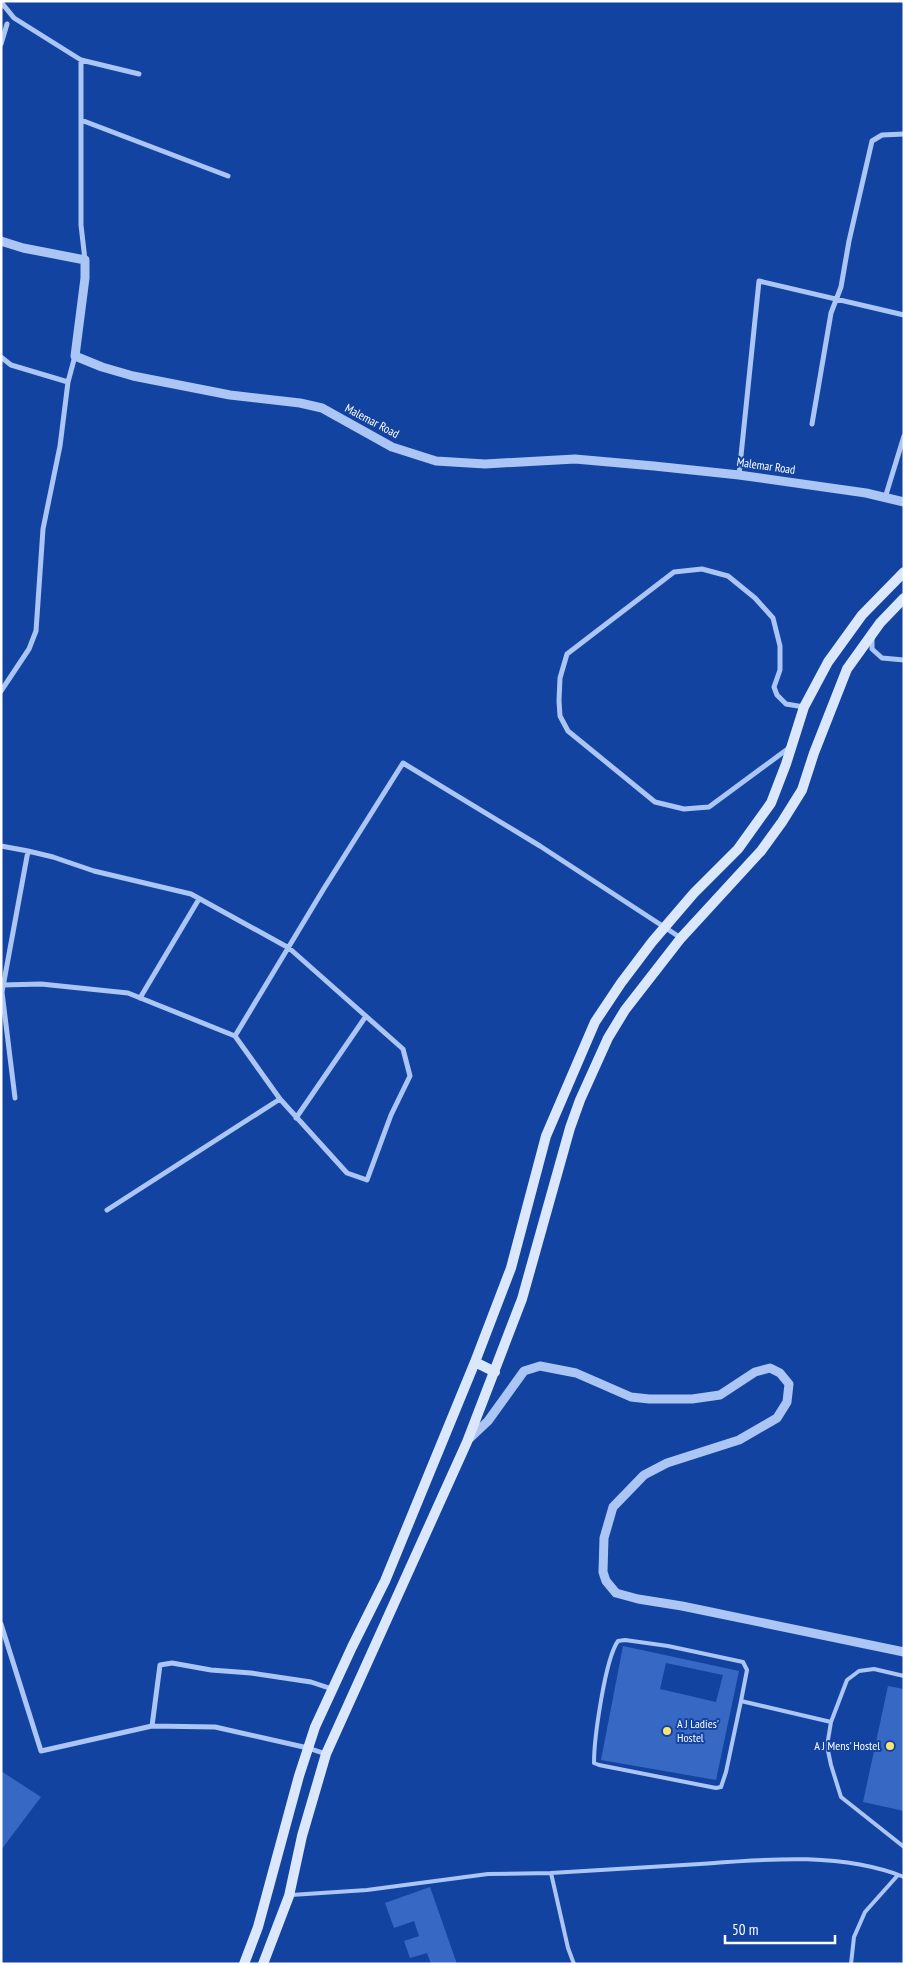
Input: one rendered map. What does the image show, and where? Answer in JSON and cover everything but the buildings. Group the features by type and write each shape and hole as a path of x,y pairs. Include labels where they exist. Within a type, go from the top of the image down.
{"main road":[{"path":"244,1964 258,1927 315,1727 385,1581 475,1362 511,1268 546,1136 595,1022 621,983 665,927 694,893 738,849 771,803 792,747 804,707 828,662 862,616 904,572"},
{"path":"263,1964 289,1896 302,1836 326,1754 467,1442 495,1372 522,1299 570,1128 580,1100 608,1038 625,1010 681,938 761,851 782,822 802,790 814,753 847,669 872,634 904,598"},
{"path":"475,1362 495,1372"}],"street":[{"path":"1,2 14,18 81,60 139,74"},
{"path":"1,44 7,24"},
{"path":"1,691 29,649 36,631 43,530 60,446 68,382 75,356 86,278 86,260 81,225 81,60"},
{"path":"81,120 228,176"},
{"path":"812,424 832,313 841,287 848,241 872,141 882,135 904,134"},
{"path":"1,241 23,248 86,260"},
{"path":"739,474 759,281 904,315"},
{"name":"Malemar Road","path":"75,356 102,367 133,376 230,395 300,403 322,408 392,447 436,461 485,464 575,459 739,474 866,493 884,499 904,502"},
{"path":"1,357 11,365 68,382"},
{"path":"884,499 904,436"},
{"path":"792,747 709,807 684,809 655,802 568,732 560,716 560,678 562,670 567,654 674,572 702,569 728,576 755,598 773,618 780,646 780,670 774,687 777,695 786,704 804,707"},
{"path":"872,634 872,649 882,658 904,660"},
{"path":"235,1036 323,890 403,764 540,846 681,938"},
{"path":"1,846 53,857 94,871 191,894 289,948 403,1049 410,1076 391,1115 367,1180 347,1173 296,1118 235,1036 128,993 41,984 2,985"},
{"path":"14,1098 2,985 28,851"},
{"path":"140,998 199,899"},
{"path":"296,1118 366,1016"},
{"path":"107,1210 280,1099"},
{"path":"467,1442 488,1421 524,1371 540,1366 576,1372 632,1397 649,1399 692,1399 720,1395 755,1372 770,1368 780,1373 789,1384 787,1402 777,1418 739,1440 667,1463 644,1475 613,1507 604,1538 603,1572 606,1581 616,1593 638,1599 682,1606 904,1652"},
{"path":"1,1624 41,1751 152,1726 215,1727 308,1748 326,1754"},
{"path":"152,1726 160,1665 172,1663 210,1670 250,1673 311,1682 333,1689"}],"lane":[{"path":"625,1640 668,1646 743,1662 747,1670 741,1700 721,1788 599,1766 594,1763 609,1662 618,1641 625,1640"},
{"path":"904,1676 874,1669 859,1671 847,1680 831,1722 827,1746 830,1765 841,1797 904,1846"},
{"path":"741,1700 831,1722"},
{"path":"289,1896 367,1890 488,1874 551,1873 769,1859 806,1860 872,1866 904,1877"},
{"path":"551,1873 568,1948 574,1964"},
{"path":"851,1964 854,1937 865,1912 898,1875"}],"place":[{"name":"A J Ladies' Hostel","path":"667,1731"},
{"name":"A J Mens' Hostel","path":"890,1746"}]}
